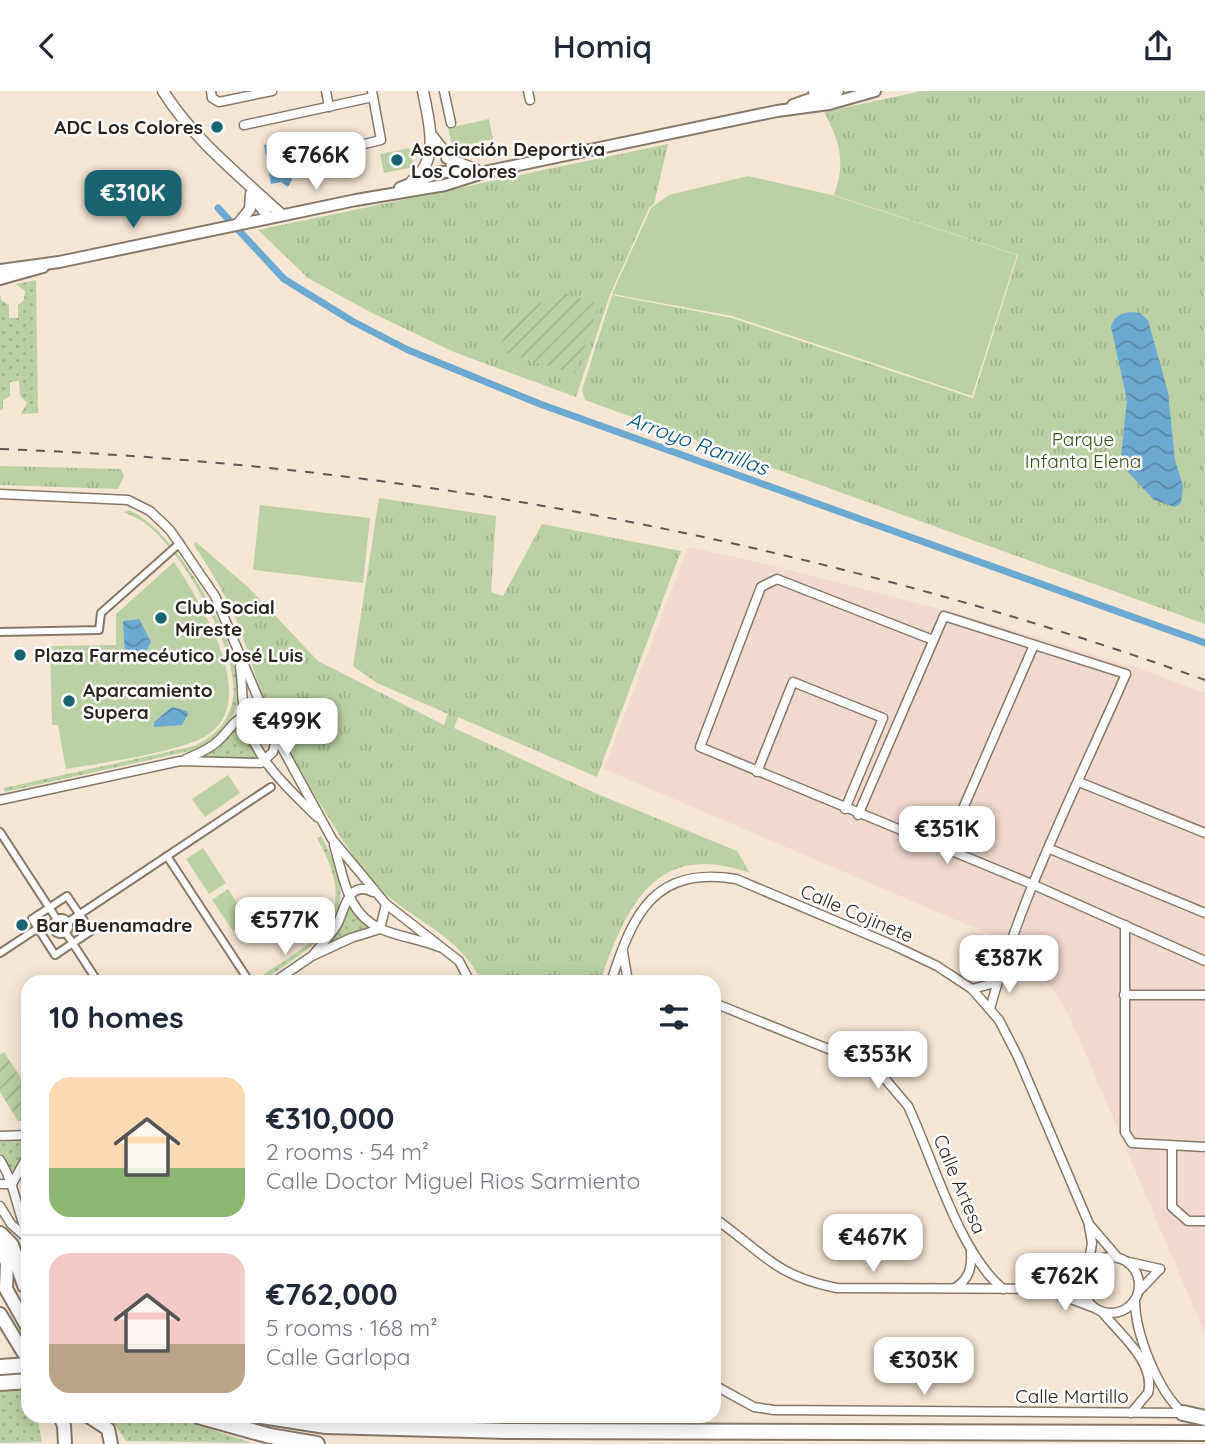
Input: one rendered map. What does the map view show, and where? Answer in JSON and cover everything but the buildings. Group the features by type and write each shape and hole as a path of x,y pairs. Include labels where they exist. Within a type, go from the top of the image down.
{"highway":[{"path":"0,1234 11,1245 21,1271"},
{"path":"5,1269 21,1282"},
{"path":"1183,1413 1205,1419"},
{"path":"223,1423 270,1436 317,1444"},
{"path":"307,1423 378,1428 1205,1433"},
{"path":"378,1428 399,1423"}],"main road":[{"path":"777,111 796,104 812,92 836,91"},
{"path":"0,270 59,262 388,193 445,185 489,171 777,111 829,104 875,91"},
{"path":"388,193 428,176 450,163 489,171"},
{"path":"0,279 59,262"},
{"path":"0,1247 9,1299 21,1317"},
{"path":"0,1314 21,1351"},
{"path":"62,1423 65,1444"},
{"path":"99,1423 108,1429 111,1444"}],"street":[{"path":"163,91 180,115 249,189 269,218"},
{"path":"211,91 212,98 219,102 272,91"},
{"path":"326,91 329,107"},
{"path":"444,91 451,123"},
{"path":"812,92 818,101 829,104 836,91"},
{"path":"426,92 432,135 428,176 432,181 445,185 450,163 432,135"},
{"path":"244,125 329,107 373,94 381,136 377,143 298,160"},
{"path":"409,184 436,156 450,163"},
{"path":"249,189 282,215"},
{"path":"238,223 250,209 249,189"},
{"path":"269,203 269,218"},
{"path":"0,494 128,500 149,512 180,543 215,596 269,724 332,839 375,893 448,951 466,975"},
{"path":"0,632 99,629 101,613 180,543"},
{"path":"933,640 777,579 761,587 699,747 1034,885 1205,961"},
{"path":"858,814 944,616 1125,674 1034,885 1000,974 990,1009"},
{"path":"235,640 242,675 244,716 265,762 323,823"},
{"path":"946,850 1034,645"},
{"path":"757,772 793,682 883,718 845,809"},
{"path":"180,761 218,741 233,722 244,716 257,717 269,724"},
{"path":"0,800 180,761 214,760 248,765 265,762 273,752 276,738"},
{"path":"1079,782 1205,832"},
{"path":"66,933 68,922 271,787"},
{"path":"0,832 56,918"},
{"path":"332,839 347,896 362,917 380,929 408,935 448,951"},
{"path":"1050,849 1205,913"},
{"path":"167,856 244,975"},
{"name":"Calle Cojinete","path":"614,975 633,922 651,899 671,884 706,874 736,879 937,966 972,989 990,1009 1018,1056 1089,1223 1092,1243 1088,1268"},
{"path":"347,896 367,889 375,893"},
{"path":"68,896 91,932 55,955 32,919 49,908 68,896"},
{"path":"312,956 337,925 347,896"},
{"path":"380,929 386,904"},
{"path":"56,918 65,918 68,922"},
{"path":"55,931 52,926 56,918"},
{"path":"1125,925 1125,1132 1132,1143 1205,1147"},
{"path":"0,953 38,928"},
{"path":"284,975 312,956 351,938 380,929"},
{"path":"44,937 55,931 66,933 94,975"},
{"path":"623,949 627,975"},
{"path":"972,989 991,984 1000,974"},
{"path":"1124,995 1205,995"},
{"name":"Calle Artesa","path":"721,1006 846,1056 880,1073 908,1105 970,1249 986,1276 1003,1289"},
{"path":"0,1136 21,1135"},
{"path":"1172,1147 1172,1207 1188,1220 1205,1221"},
{"path":"0,1160 12,1184 21,1221"},
{"path":"12,1184 21,1168"},
{"path":"0,1184 12,1184"},
{"path":"0,1206 11,1224 21,1232"},
{"path":"721,1223 785,1273 811,1283 836,1288 1045,1289 1084,1277"},
{"name":"Calle Cojinete","path":"1089,1223 1118,1258"},
{"name":"Calle Artesa","path":"953,1289 964,1283 972,1268 970,1249"},
{"path":"1045,1289 1099,1311 1120,1312 1135,1300 1139,1291 1160,1269 1118,1258 1098,1260 1088,1268 1084,1277 1083,1293 1099,1311 1132,1346 1148,1374 1148,1393 1131,1413"},
{"path":"1127,1262 1136,1271 1139,1291"},
{"path":"1135,1300 1137,1324 1148,1354 1164,1390 1183,1413"},
{"name":"Calle Martillo","path":"721,1389 754,1407 774,1410 1183,1413"}],"shaded area":[{"path":"688,547 766,564 963,615 1141,669 1205,693 1205,1334 1070,1017 1055,992 1015,950 1017,946 604,769"}],"green space":[{"name":"Parque Infanta Elena","path":"922,91 1205,91 1205,624 585,400 582,390 612,295 732,318 973,398 1018,255 834,195 840,172 839,152 824,112"},
{"path":"489,119 493,139 453,148 448,128"},
{"path":"668,144 654,204 649,208 610,295 576,397 454,352 370,312 308,278 258,230"},
{"name":"Asociación Deportiva Los Colores","path":"410,148 414,167 384,173 380,154"},
{"path":"748,176 832,195 1017,255 972,396 732,316 612,294 651,208 669,195"},
{"path":"36,280 38,413 21,414 27,403 20,395 19,381 10,382 10,396 3,400 3,409 0,411 0,293 1,300 9,305 9,318 18,318 18,305 24,300 25,291 16,284"},
{"path":"561,292 599,305 575,374 499,351 509,320"},
{"path":"0,466 121,469 124,476 118,489 0,485"},
{"path":"379,498 496,516 491,592 503,596 542,524 681,551 597,777 458,717 454,728 595,793 737,851 750,873 717,865 690,865 668,873 649,887 634,906 621,929 602,975 478,975 458,949 443,935 377,886 338,833 265,703 235,618 219,585 194,545 196,542 249,588 318,661 444,725 448,714 377,683 353,666"},
{"path":"260,505 370,518 363,583 253,570"},
{"path":"129,510 147,521 166,540 202,590 229,647 236,673 238,694 234,712 218,735 194,750 5,792 4,788 194,746 208,738 225,721 233,698 233,679 219,632 194,582 179,560 151,528 123,512"},
{"path":"174,562 199,602 222,655 228,681 228,705 218,725 198,740 169,750 66,769 58,725 52,725 50,646 116,645 116,614"},
{"path":"241,723 258,759 203,757"},
{"path":"228,775 240,793 205,817 192,799"},
{"path":"321,836 334,864 340,887 339,906 332,923 320,938 271,975 262,975 313,940 326,925 334,909 336,890 330,866 317,838"},
{"path":"203,848 226,883 209,894 186,859"},
{"path":"228,889 248,921 233,931 212,900"},
{"path":"348,905 371,929 328,946 327,945"},
{"path":"4,1052 21,1078 21,1121 18,1121 0,1092 0,1055"},
{"path":"21,1140 21,1161 13,1176 0,1153 0,1142"},
{"path":"21,1390 21,1423 38,1423 42,1442 0,1443 0,1391"},
{"path":"114,1423 191,1423 252,1443 126,1441"}],"water":[{"path":"284,141 292,180 288,187 281,182 271,184 264,145"},
{"path":"1131,312 1140,313 1148,320 1168,392 1175,460 1183,486 1181,503 1175,507 1154,500 1127,471 1121,456 1127,400 1111,327 1118,316"},
{"path":"139,619 151,642 143,656 125,656 123,621"},
{"path":"172,707 187,711 182,725 154,727 154,722"}],"waterway":[{"name":"Arroyo Ranillas","path":"218,208 284,279 352,321 408,350 540,404 1205,643"}],"railway":[{"path":"0,449 153,458 307,472 459,492 612,518 762,550 912,588 1059,631 1205,680"}],"place":[{"name":"ADC Los Colores","path":"217,127"},
{"name":"Asociación Deportiva Los Colores","path":"397,160"},
{"name":"Club Social Mireste","path":"161,618"},
{"name":"Plaza Farmecéutico José Luis","path":"20,655"},
{"name":"Aparcamiento Supera","path":"69,701"},
{"name":"Bar Buenamadre","path":"22,925"}]}
